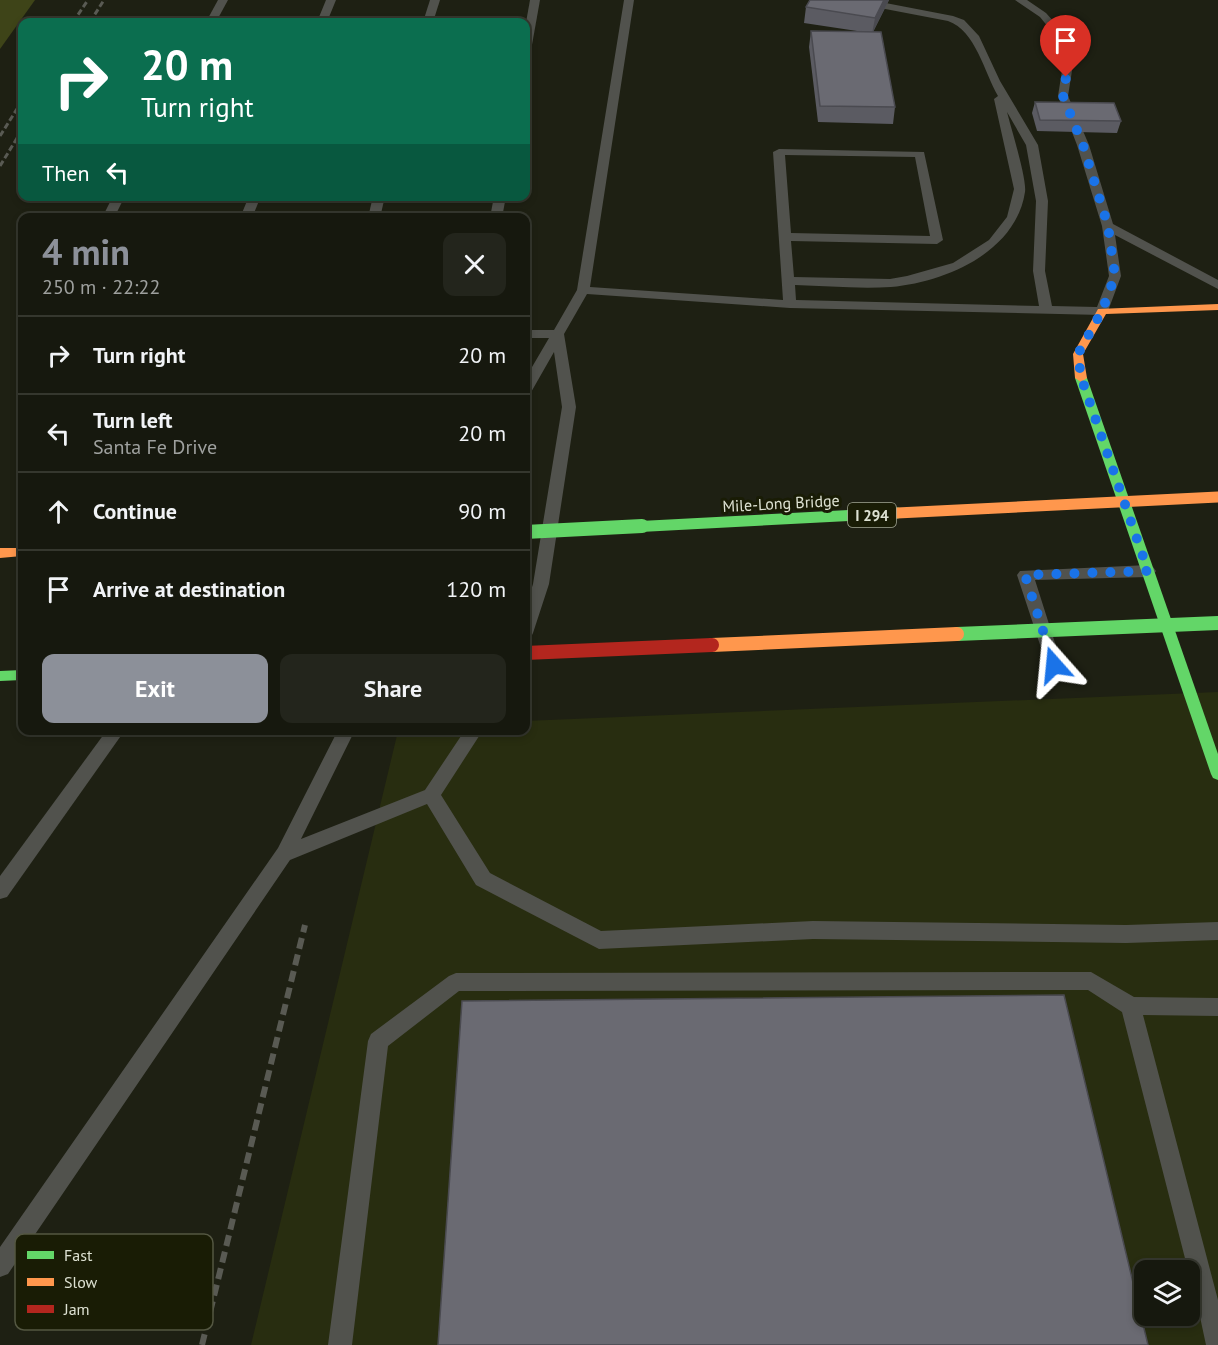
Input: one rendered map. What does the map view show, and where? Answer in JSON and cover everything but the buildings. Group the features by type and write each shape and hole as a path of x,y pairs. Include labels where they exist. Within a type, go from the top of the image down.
{"main road":[{"path":"1218,307 1102,311 1078,354 1081,377 1218,774"},
{"name":"Mile-Long Bridge","path":"530,532 1218,497"},
{"path":"0,553 18,552"},
{"path":"530,653 1218,623"},
{"path":"0,676 18,675"}],"lane":[{"path":"213,18 223,0"},
{"path":"324,18 331,0"},
{"path":"429,18 435,0"},
{"path":"530,28 535,0"},
{"path":"530,382 583,290 629,0"},
{"path":"854,0 950,18 961,22 974,36 995,81 1032,145 1042,201 1039,271 1046,310"},
{"path":"583,290 790,304 1102,311 1115,276 1108,226 1083,145 1063,96 1069,58 1058,32 1043,15 1019,1"},
{"path":"788,281 890,283 908,280 957,266 993,243 1013,217 1020,189 995,81"},
{"path":"785,237 937,240 920,154 779,152 788,281 790,304"},
{"path":"1108,226 1218,285"},
{"path":"530,334 558,334"},
{"path":"530,618 541,584 569,407 558,334"},
{"path":"1054,665 1025,575 1148,571"},
{"path":"0,891 113,735"},
{"path":"22,1234 284,854 344,735"},
{"path":"284,854 431,795 472,735"},
{"path":"431,795 483,879 599,940 813,930 1126,934 1218,931"},
{"path":"340,1345 378,1041 456,981 1091,981 1131,1006 1218,1007"},
{"path":"1131,1006 1218,1345"},
{"path":"0,1266 15,1244"}],"shaded area":[{"path":"0,0 35,0 22,18 18,18 18,24 0,49"},
{"path":"1218,692 1218,1345 251,1345 397,735 530,735 530,721"}],"railway":[{"path":"76,18 88,0"},
{"path":"93,18 104,0"},
{"path":"0,136 18,107"},
{"path":"0,166 18,137"},
{"path":"213,1300 305,925"},
{"path":"202,1345 206,1330"}],"traffic: fast":[{"path":"1081,378 1218,774"},
{"path":"530,532 897,513"},
{"path":"957,634 1218,623"},
{"path":"0,676 18,675"}],"traffic: slow":[{"path":"1081,378 1078,354 1102,311 1218,307"},
{"path":"897,513 1218,497"},
{"path":"0,553 18,552"},
{"path":"712,645 957,634"}],"traffic: jam":[{"path":"530,653 712,645"}],"route":[{"path":"1054,665 1025,575 1148,571 1081,377 1078,354 1102,311 1115,276 1108,226 1083,145 1063,96 1066,77"}]}
